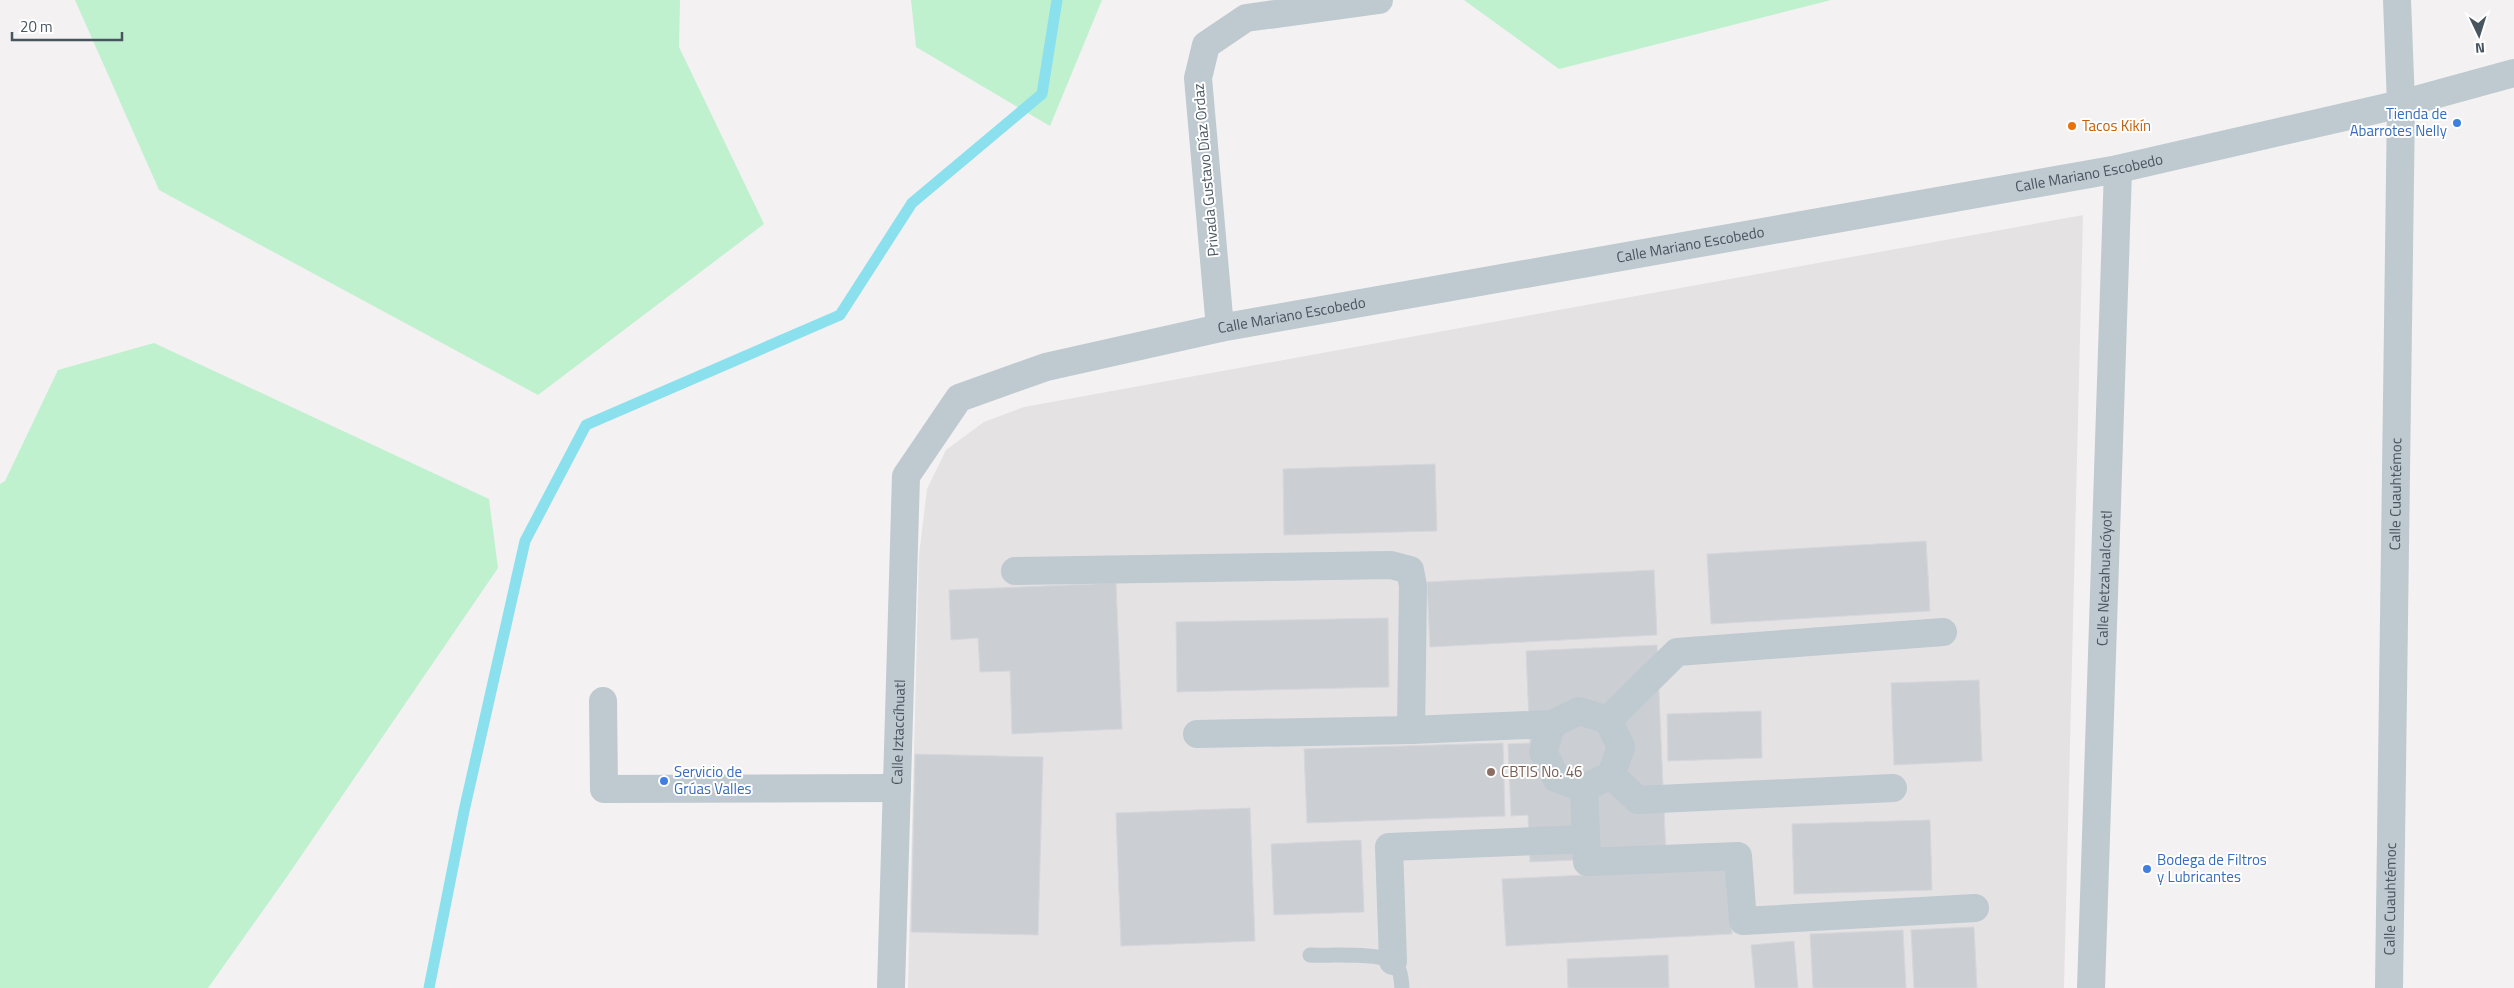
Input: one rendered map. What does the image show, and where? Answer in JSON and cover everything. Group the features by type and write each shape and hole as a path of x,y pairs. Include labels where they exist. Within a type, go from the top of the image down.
{"street":[{"name":"Privada Gustavo Díaz Ordaz","path":"1220,328 1198,78 1206,45 1246,18 1379,0"},
{"name":"Calle Cuauhtémoc","path":"2389,988 2400,104 2397,0"},
{"name":"Calle Mariano Escobedo","path":"906,476 958,398 1046,367 1220,328 2118,169 2400,104 2514,73"},
{"name":"Calle Netzahualcóyotl","path":"2091,988 2118,169"},
{"name":"Calle Iztaccíhuatl","path":"891,988 906,476"},
{"path":"1015,571 1392,565 1410,570 1413,586 1411,730"},
{"path":"1608,720 1677,652 1943,632"},
{"path":"603,701 604,789 897,788"},
{"path":"1197,734 1411,730 1552,724 1579,711 1608,720 1621,747 1611,775 1584,788 1556,778 1543,752 1552,724"},
{"path":"1611,775 1638,800 1893,788"},
{"path":"1584,788 1587,862 1738,856 1743,921 1976,908"},
{"path":"1393,961 1389,847 1586,839"}],"lane":[{"path":"1310,955 1377,957 1393,961 1400,972 1402,988"}],"shaded area":[{"name":"CBTIS No. 46","path":"2083,215 2064,988 908,988 919,555 927,489 946,450 984,422 1024,407"}],"green space":[{"path":"75,0 680,0 679,47 764,224 538,395 159,190"},
{"path":"911,0 1102,0 1050,126 916,47"},
{"path":"1464,0 1831,0 1559,69"},
{"path":"154,343 489,499 498,568 286,878 208,988 0,988 0,484 5,481 58,370"}],"building":[{"path":"1435,464 1437,531 1284,535 1283,469"},
{"path":"1926,541 1930,611 1711,624 1707,554"},
{"path":"1654,570 1657,635 1430,647 1427,582"},
{"path":"1116,583 1122,729 1012,734 1010,671 980,672 978,638 951,640 949,590"},
{"path":"1388,618 1389,687 1177,692 1176,622"},
{"path":"1657,645 1666,856 1530,862 1528,815 1511,816 1508,744 1530,743 1526,651"},
{"path":"1979,680 1982,761 1894,765 1891,683"},
{"path":"1761,711 1762,758 1668,761 1667,714"},
{"path":"1503,743 1505,816 1307,823 1304,749"},
{"path":"915,754 1043,757 1038,935 911,932"},
{"path":"1250,808 1255,941 1121,946 1116,813"},
{"path":"1930,820 1932,890 1794,894 1792,824"},
{"path":"1361,840 1364,912 1274,915 1271,844"},
{"path":"1728,868 1732,934 1506,946 1502,879"},
{"path":"1974,927 1977,988 1914,988 1911,930"},
{"path":"1903,930 1906,988 1813,988 1810,934"},
{"path":"1794,941 1798,988 1755,988 1751,945"},
{"path":"1668,955 1669,988 1568,988 1567,959"}],"waterway":[{"path":"429,988 464,811 525,541 586,425 840,315 912,203 1042,94 1057,0"}],"place":[{"name":"Tienda de Abarrotes Nelly","path":"2457,123"},
{"name":"Tacos Kikín","path":"2072,126"},
{"name":"CBTIS No. 46","path":"1491,772"},
{"name":"Servicio de Grúas Valles","path":"664,781"},
{"name":"Bodega de Filtros y Lubricantes","path":"2147,869"}]}
